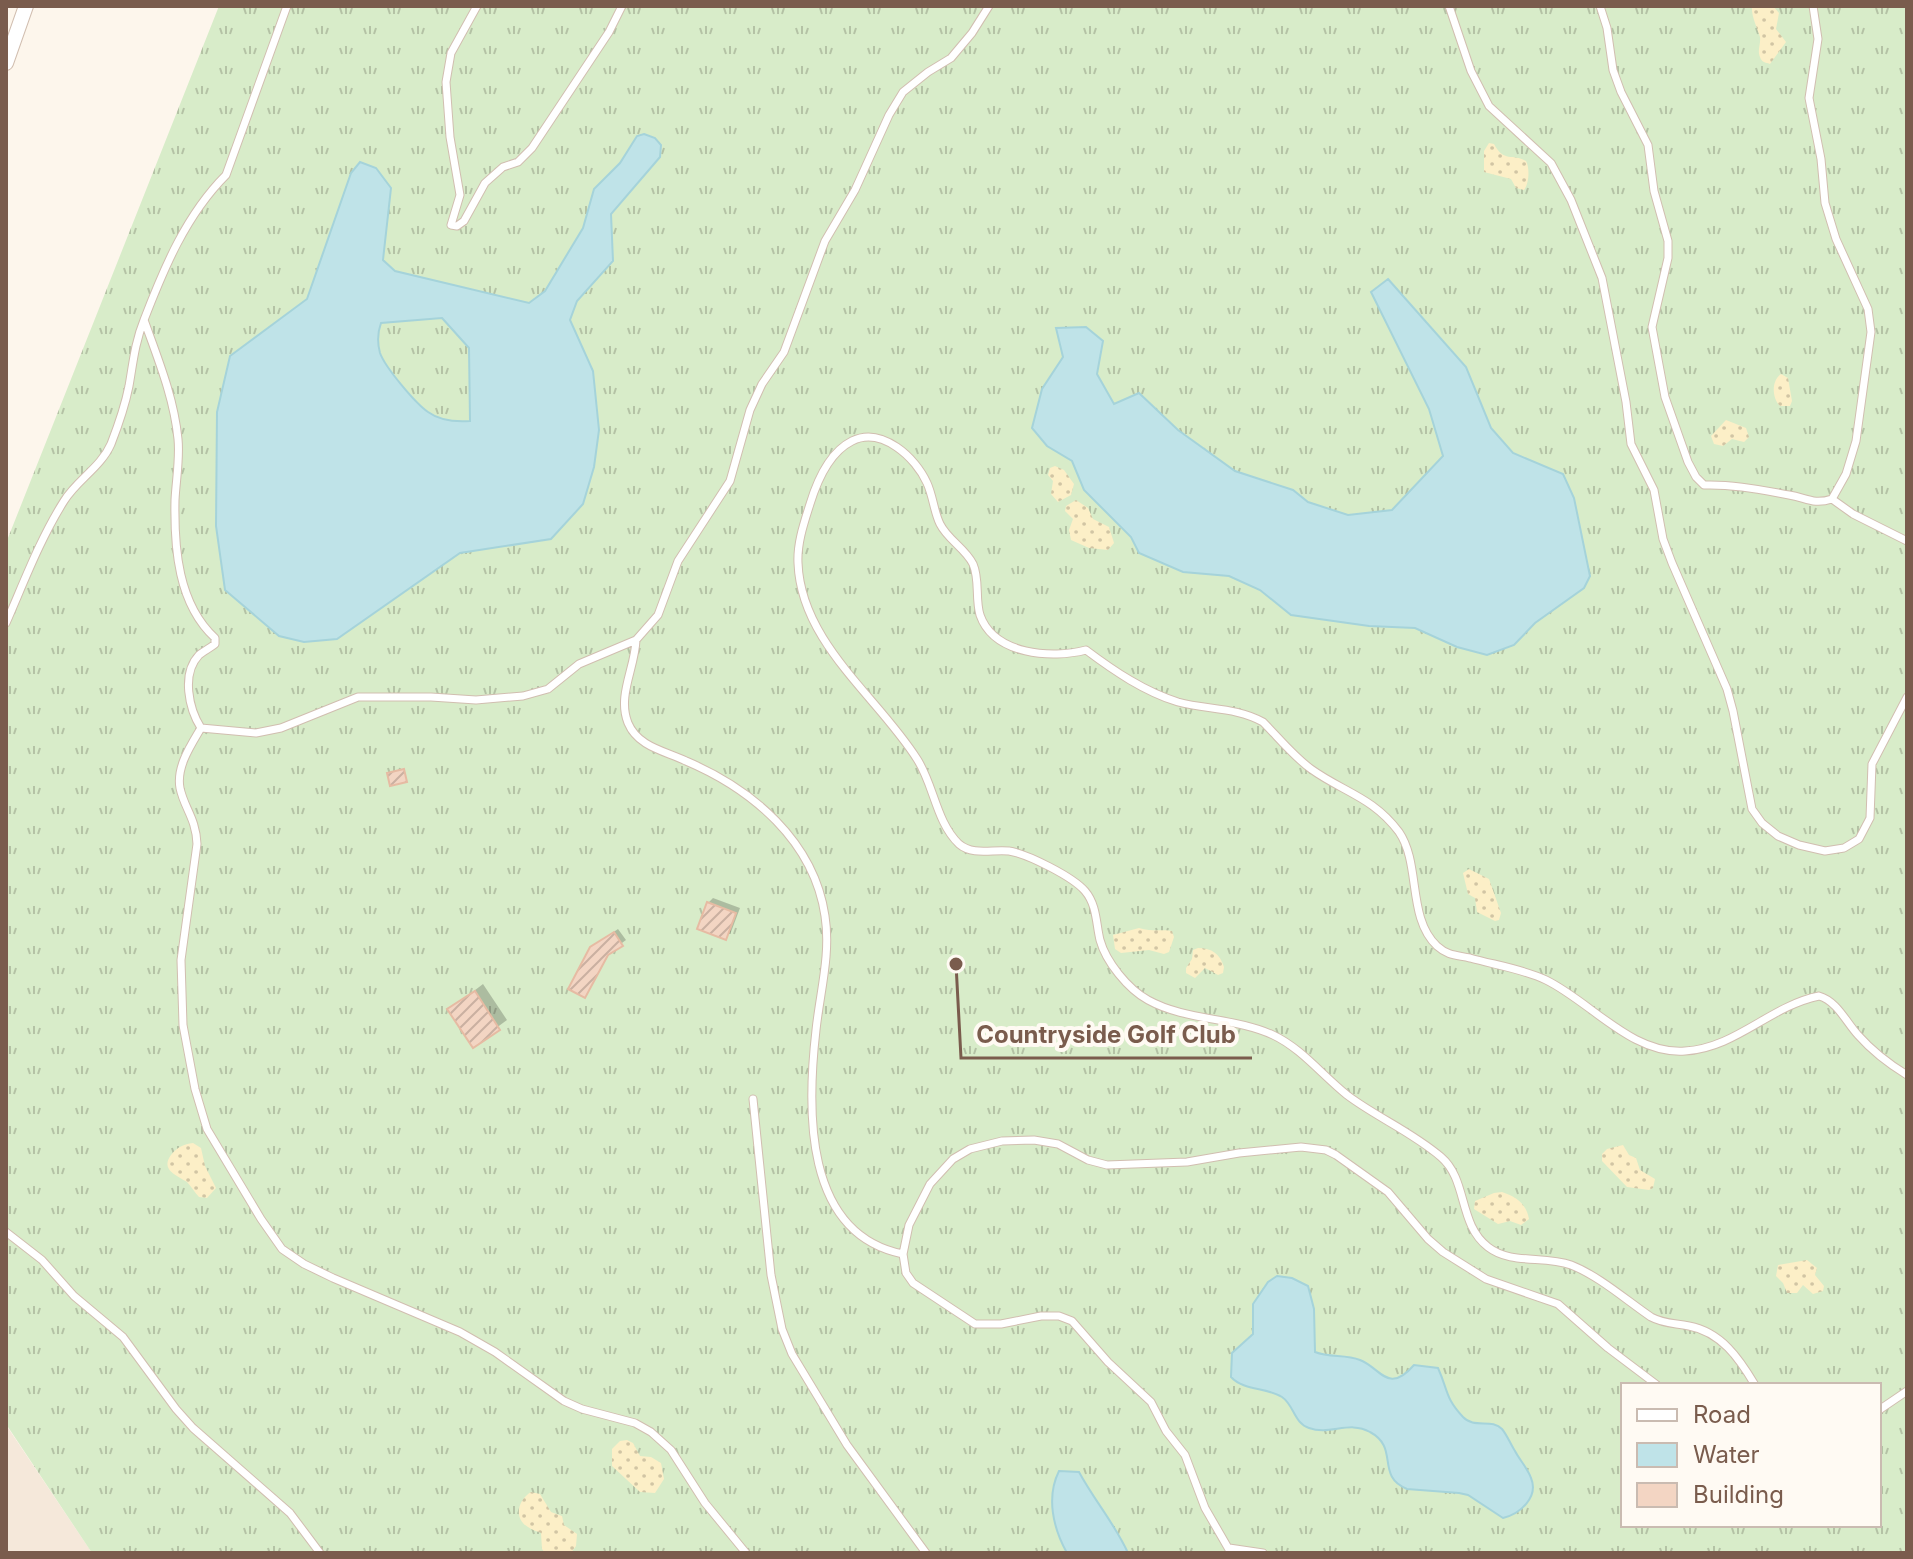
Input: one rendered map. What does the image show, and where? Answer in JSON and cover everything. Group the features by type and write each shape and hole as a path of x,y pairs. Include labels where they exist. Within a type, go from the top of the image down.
{"street":[{"path":"6,63 26,6"}],"lane":[{"path":"6,623 63,502 109,448 123,410 134,351 144,320 187,223 208,193 226,175 287,6"},
{"path":"477,6 451,53 446,82 450,137 460,195 451,225 457,226 464,221 485,183 503,167 518,162 538,140 609,32 622,6"},
{"path":"201,728 256,733 281,728 358,697 476,700 523,696 548,689 579,664 636,640 658,615 678,561 730,481 750,410 762,384 784,352 825,241 855,190 889,115 903,92 951,58 989,6"},
{"path":"1449,6 1471,71 1489,106 1559,174 1592,251 1606,298 1631,444 1654,490 1663,539 1672,563 1727,689 1752,809 1762,823 1788,840 1825,851 1844,848 1859,839 1870,818 1872,764 1907,697"},
{"path":"1600,6 1607,28 1613,70 1648,145 1654,191 1668,241 1668,258 1652,327 1665,397 1696,477 1704,485 1718,484 1789,495 1812,503 1832,499 1853,514 1907,541"},
{"path":"1813,6 1818,39 1809,98 1821,159 1825,203 1836,239 1868,309 1871,332 1856,441 1846,474 1832,499"},
{"path":"144,320 167,387 178,439 175,529 181,577 197,619 215,638 215,644 194,662 189,683 189,702 201,728"},
{"path":"1754,1383 1729,1347 1704,1330 1664,1324 1570,1265 1508,1257 1491,1249 1469,1224 1456,1179 1440,1156 1350,1098 1297,1050 1274,1035 1148,1000 1130,987 1114,968 1101,944 1097,915 1087,892 1067,878 1010,851 965,849 956,841 944,822 921,764 892,722 833,653 809,611 800,585 798,559 801,533 824,469 850,441 865,436 885,440 901,450 926,479 940,525 969,555 977,574 980,614 989,629 1006,643 1046,655 1067,655 1086,650 1156,694 1180,703 1235,710 1254,717 1312,770 1383,813 1401,835 1411,857 1414,890 1425,927 1435,945 1451,956 1466,957 1545,979 1636,1039 1657,1049 1680,1052 1724,1042 1794,1002 1819,996 1835,1006 1884,1061 1907,1075"},
{"path":"636,640 624,709 628,725 637,738 688,761 756,801 803,853 818,885 828,943 812,1064 811,1107 817,1159 824,1187 838,1213 875,1244 903,1254"},
{"path":"201,728 187,751 181,771 180,788 196,828 197,844 181,960 183,1025 195,1089 207,1129 261,1219 282,1249 304,1264 460,1332 495,1352 564,1401 635,1423 651,1432 671,1450 705,1503 746,1553"},
{"path":"753,1099 771,1275 787,1341 814,1394 847,1445 926,1553"},
{"path":"1263,1553 1230,1551 1205,1508 1185,1455 1166,1431 1151,1402 1108,1362 1072,1321 1059,1316 1041,1316 1001,1324 975,1324 913,1283 906,1273 903,1254 909,1225 930,1184 953,1159 981,1146 1002,1141 1034,1140 1058,1144 1088,1160 1107,1165 1187,1162 1288,1148 1326,1150 1388,1192 1443,1252 1486,1279 1558,1304 1654,1383"},
{"path":"6,1232 25,1245 74,1296 123,1337 193,1428 290,1513 320,1553"},
{"path":"1881,1409 1907,1391"}],"shaded area":[{"path":"6,1425 92,1553 6,1553"}],"green space":[{"path":"219,6 1907,6 1907,1553 92,1553 6,1424 6,543"}],"sand":[{"path":"1752,6 1773,6 1779,13 1776,29 1786,42 1770,64 1763,61 1759,54 1760,37"},
{"path":"1489,143 1505,156 1526,161 1528,176 1524,190 1516,188 1511,179 1484,172 1484,151"},
{"path":"1781,374 1788,378 1790,406 1780,406 1775,399 1774,385"},
{"path":"1726,420 1746,428 1749,437 1744,442 1732,439 1723,446 1714,444 1711,436"},
{"path":"1055,466 1064,470 1074,484 1071,495 1058,502 1051,494 1053,481 1048,475 1050,468"},
{"path":"1076,500 1088,508 1093,519 1109,527 1114,543 1108,550 1089,548 1071,540 1069,530 1073,519 1065,511 1066,506"},
{"path":"1469,869 1489,879 1501,913 1499,920 1477,912 1475,898 1468,894 1463,873"},
{"path":"1139,928 1172,931 1174,937 1169,952 1164,954 1149,950 1121,953 1115,949 1113,935"},
{"path":"1198,948 1218,955 1224,967 1223,973 1218,975 1205,968 1195,978 1186,973 1193,950"},
{"path":"193,1143 201,1148 205,1166 216,1188 207,1198 199,1197 167,1165 176,1150"},
{"path":"1623,1145 1629,1155 1636,1158 1640,1170 1655,1179 1653,1188 1627,1187 1602,1161 1602,1154 1607,1149"},
{"path":"1502,1192 1520,1201 1529,1219 1521,1225 1510,1221 1498,1224 1474,1209 1475,1201"},
{"path":"1807,1260 1817,1268 1815,1275 1824,1286 1823,1291 1813,1294 1803,1285 1797,1293 1787,1293 1776,1276 1778,1265"},
{"path":"620,1441 633,1443 640,1456 651,1457 661,1463 664,1479 655,1493 640,1492 612,1466 612,1449"},
{"path":"531,1492 540,1494 551,1512 562,1516 564,1525 577,1534 576,1546 571,1553 545,1553 541,1533 520,1519 520,1504"}],"water":[{"path":"644,134 655,138 661,145 660,157 611,214 613,261 577,301 570,320 593,371 599,430 594,467 583,504 551,539 460,553 337,639 304,642 279,636 225,590 216,526 217,412 230,356 307,299 351,173 360,162 376,168 391,188 383,260 395,271 529,303 545,291 583,228 594,189 620,163 637,136","holes":["442,318 469,348 470,421 448,420 432,415 422,407 394,375 380,353 379,331 381,323"]},
{"path":"1388,279 1466,367 1491,428 1513,453 1563,474 1574,498 1590,576 1584,588 1535,623 1514,645 1487,655 1457,647 1415,628 1369,626 1291,615 1260,590 1229,576 1183,572 1139,553 1131,537 1084,490 1072,461 1047,446 1032,428 1042,389 1063,357 1056,328 1086,327 1103,341 1097,374 1114,404 1139,393 1178,430 1235,471 1293,490 1308,502 1348,515 1392,510 1443,456 1429,409 1371,292"},
{"path":"1277,1276 1292,1278 1308,1286 1314,1309 1315,1352 1360,1360 1391,1379 1405,1374 1414,1365 1438,1368 1450,1399 1467,1421 1493,1424 1504,1431 1531,1478 1532,1492 1526,1504 1516,1513 1503,1518 1468,1495 1407,1489 1392,1477 1384,1446 1370,1432 1355,1427 1309,1428 1300,1422 1282,1397 1242,1385 1231,1377 1232,1353 1253,1334 1253,1304 1268,1282"},
{"path":"1059,1471 1079,1472 1128,1553 1067,1553 1058,1533 1052,1502"}],"building":[{"path":"404,769 407,782 390,786 387,773"},
{"path":"707,902 736,913 726,940 697,929"},
{"path":"614,932 623,946 608,955 585,998 568,989 590,947"},
{"path":"475,991 500,1030 473,1048 447,1009"}],"place":[{"name":"Countryside Golf Club","path":"956,964"}]}
